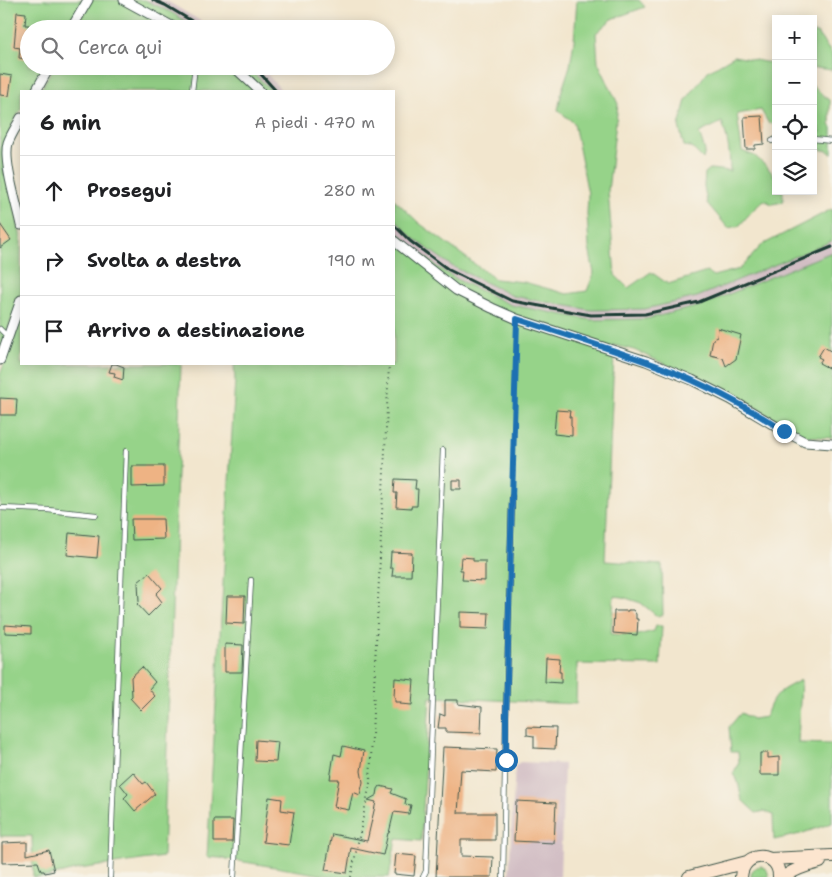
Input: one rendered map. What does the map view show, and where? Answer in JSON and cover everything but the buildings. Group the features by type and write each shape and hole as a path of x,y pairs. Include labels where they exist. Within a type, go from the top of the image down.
{"main road":[{"path":"741,877 742,868 752,858 758,856 770,859 832,857"},
{"path":"784,877 808,865 832,857"},
{"path":"770,859 776,865 779,877"},
{"path":"688,877 747,862"}],"street":[{"path":"76,20 88,0"},
{"path":"124,0 161,20"},
{"path":"37,90 45,75"},
{"path":"242,75 259,90"},
{"path":"20,120 9,141 4,165 20,221"},
{"path":"395,242 456,290 492,308 517,319 646,361 692,380 730,399 805,442 832,444"},
{"path":"0,360 8,337 19,316"}],"lane":[{"path":"192,90 194,75"},
{"path":"817,139 832,141"},
{"path":"0,329 8,337"},
{"path":"423,877 426,871 443,450"},
{"path":"110,877 126,452"},
{"path":"503,877 512,498"},
{"path":"0,508 96,515"},
{"path":"234,877 251,580"}],"path":[{"path":"512,498 517,319"},
{"path":"351,877 370,783 389,365"}],"shaded area":[{"path":"141,0 165,0 199,20 178,20"},
{"path":"254,75 268,75 281,90 269,90"},
{"path":"395,219 413,238 452,266 513,296 591,310 800,254 832,241 832,252 700,306 646,319 591,320 511,305 447,274 407,245 395,232"},
{"path":"520,762 564,764 560,877 509,877 515,766"}],"green space":[{"path":"0,0 84,0 73,20 20,20 20,75 41,75 33,90 20,90 20,111 11,127 4,155 20,233 20,295 0,352"},
{"path":"91,0 145,0 183,20 80,20"},
{"path":"577,0 639,0 645,7 612,19 596,33 598,62 618,104 608,191 615,275 628,288 651,272 668,284 707,272 713,276 740,269 762,245 832,209 832,241 697,297 645,309 591,310 513,296 452,266 413,238 395,219 395,200 419,223 495,279 524,282 567,294 587,291 594,273 589,248 588,194 574,123 558,110 570,66"},
{"path":"817,33 832,54 832,70 817,68"},
{"path":"734,56 772,63 772,124 769,124 761,110 737,114 742,151 755,156 768,168 772,173 772,195 783,195 783,202 772,204 764,200 739,226 728,228 707,203 704,186 705,173 710,169 730,171 730,158 722,122 699,133 705,151 703,159 691,147 684,146 679,126 686,100 708,71"},
{"path":"49,75 255,75 271,90 41,90"},
{"path":"817,90 830,101 832,154 828,151 817,149 817,132 821,132 817,124"},
{"path":"395,230 437,267 460,281 511,305 591,320 646,319 700,306 832,252 832,438 807,436 788,429 752,405 712,385 634,350 613,345 605,561 662,565 663,615 657,616 641,603 614,596 611,634 638,635 654,631 656,626 662,626 660,665 577,664 576,704 430,697 421,841 396,839 389,877 336,877 207,857 235,380 234,365 395,365"},
{"path":"20,319 20,365 181,365 163,857 79,869 46,877 33,877 32,836 0,836 0,375"},
{"path":"801,680 798,743 832,744 832,823 800,834 774,840 773,815 765,811 756,813 742,800 738,782 733,774 739,762 738,752 731,752 729,727 741,713 753,719 766,717 771,703 778,694"},
{"path":"761,866 767,870 769,877 751,877 754,869"}],"railway":[{"path":"153,0 190,20"},
{"path":"262,75 275,90"},
{"path":"395,226 410,241 449,270 512,301 591,315 645,314 699,302 832,247"}],"route":[{"path":"506,760 517,319 646,361 692,380 730,399 784,431"}]}
